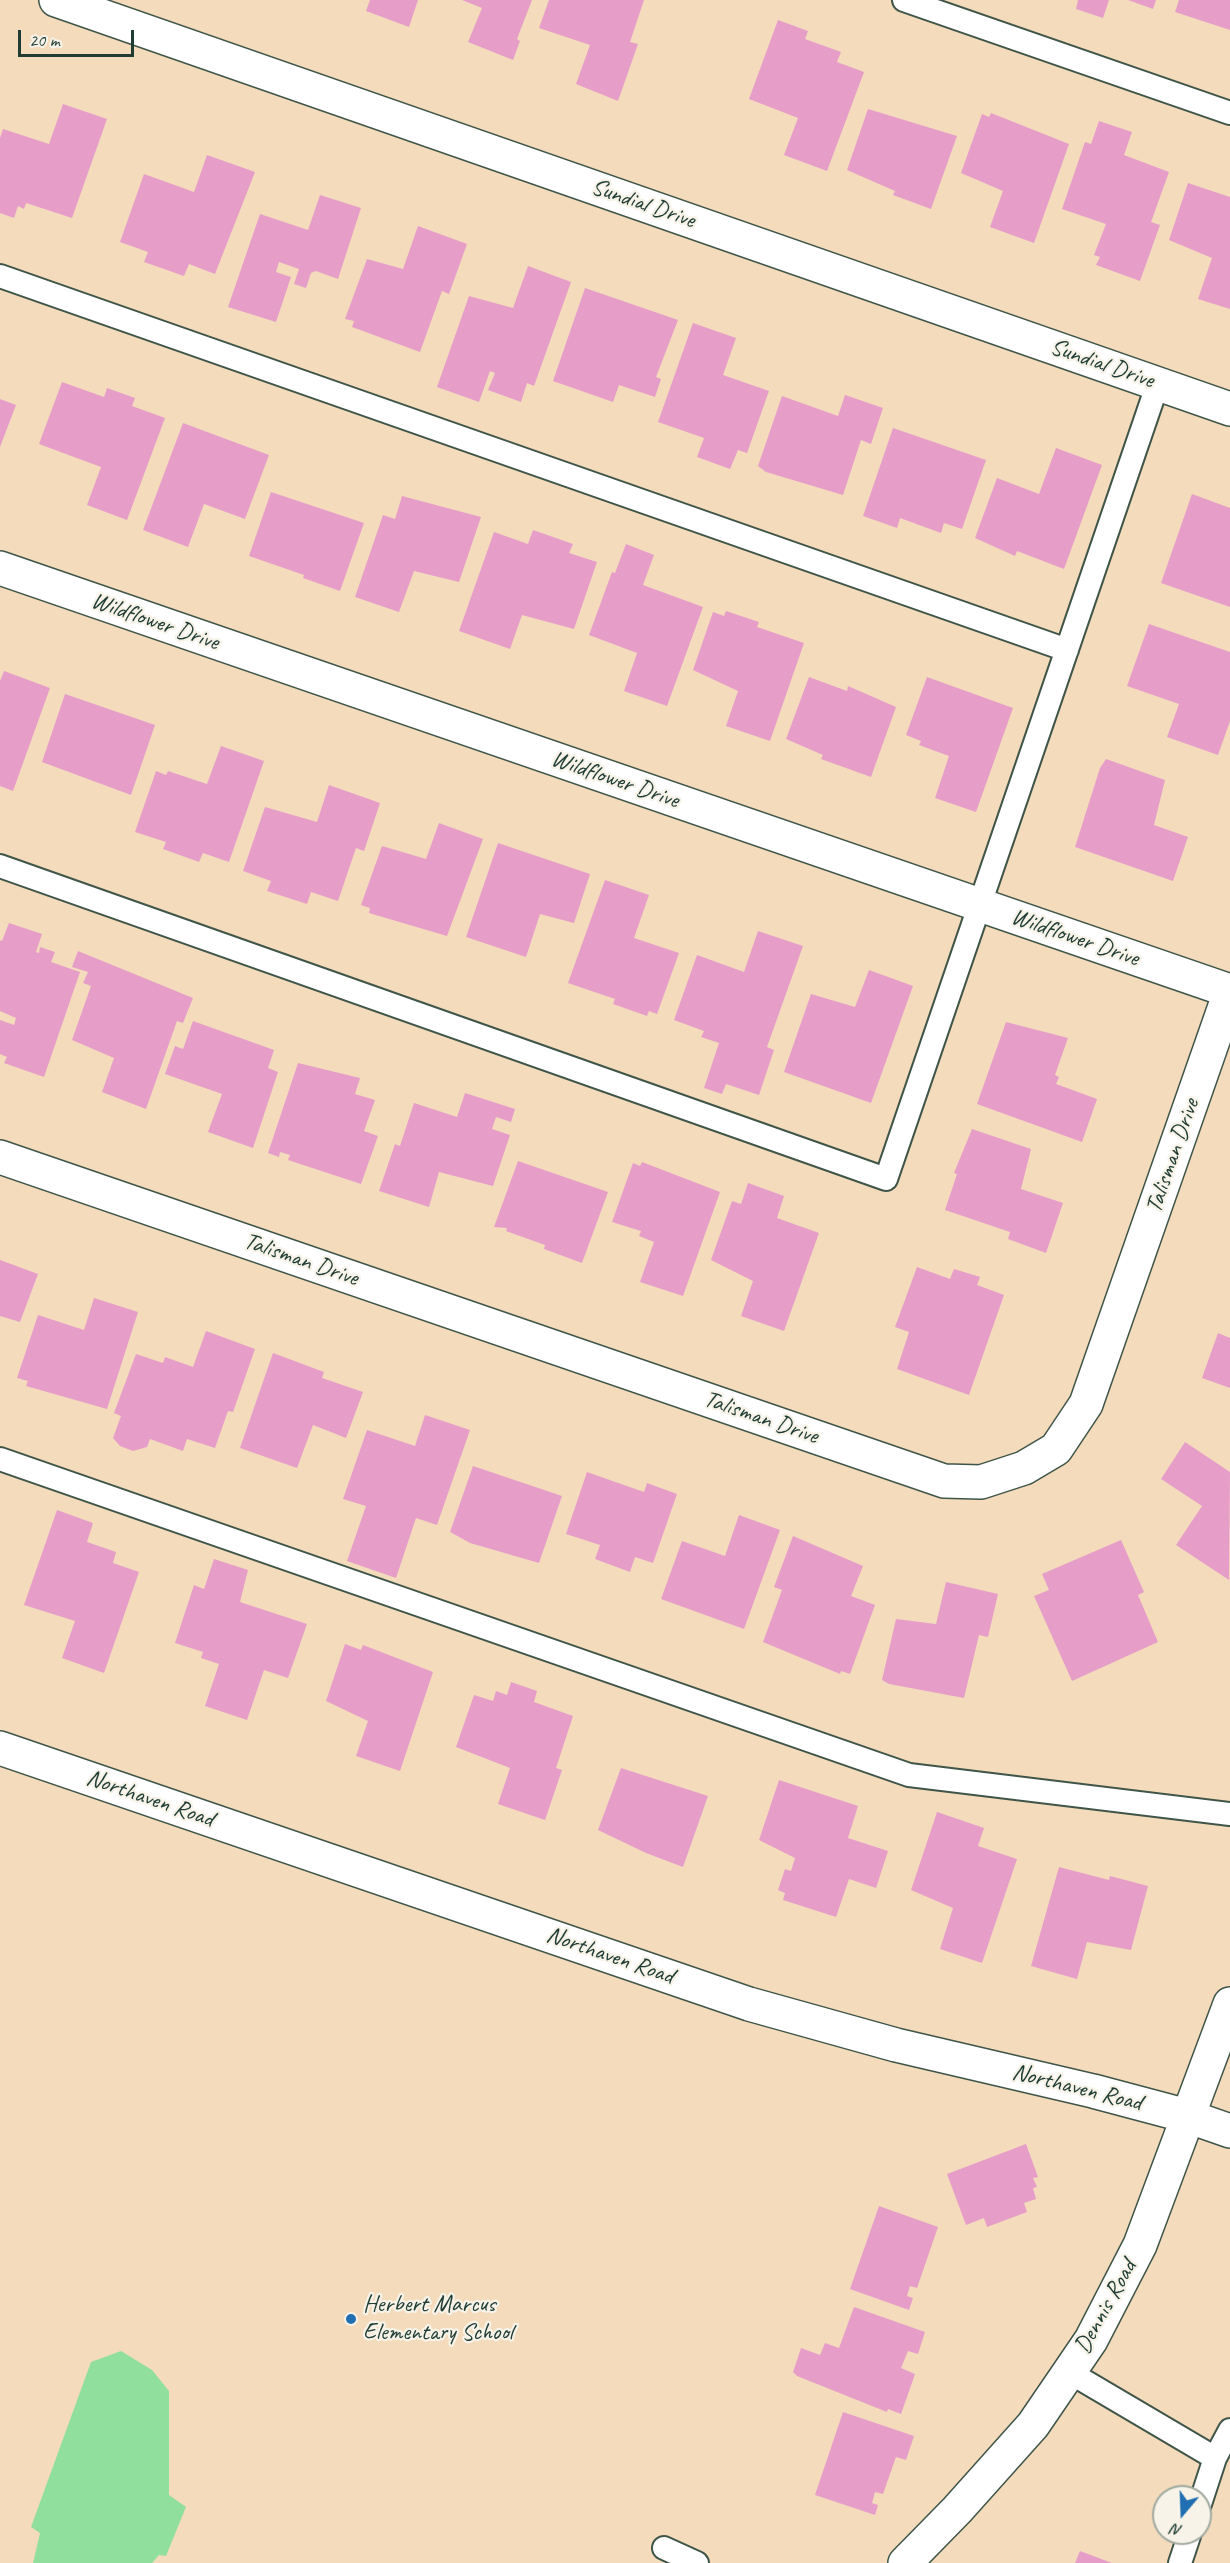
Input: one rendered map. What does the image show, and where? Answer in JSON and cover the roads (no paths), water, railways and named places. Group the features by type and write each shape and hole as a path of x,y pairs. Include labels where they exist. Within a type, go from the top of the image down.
{"street":[{"name":"Sundial Drive","path":"56,0 1230,409"},
{"name":"Wildflower Drive","path":"0,568 1230,992"},
{"name":"Talisman Drive","path":"0,1157 944,1481 981,1482 1024,1468 1056,1449 1086,1404 1230,992"},
{"name":"Northaven Road","path":"0,1748 749,2004 896,2045 990,2065 1187,2116 1230,2130"},
{"name":"Dennis Road","path":"905,2563 957,2510 1033,2425 1091,2340 1140,2245 1230,2004"}],"lane":[{"path":"904,0 1230,113"},
{"path":"0,276 1067,650"},
{"path":"0,866 886,1179 1158,383"},
{"path":"0,1459 909,1775 1230,1814"},
{"path":"1070,2372 1215,2458"},
{"path":"1206,2485 1215,2458 1230,2430"},
{"path":"1180,2563 1186,2545"},
{"path":"664,2548 697,2563"}],"place":[{"name":"Herbert Marcus Elementary School","path":"351,2319"}]}
